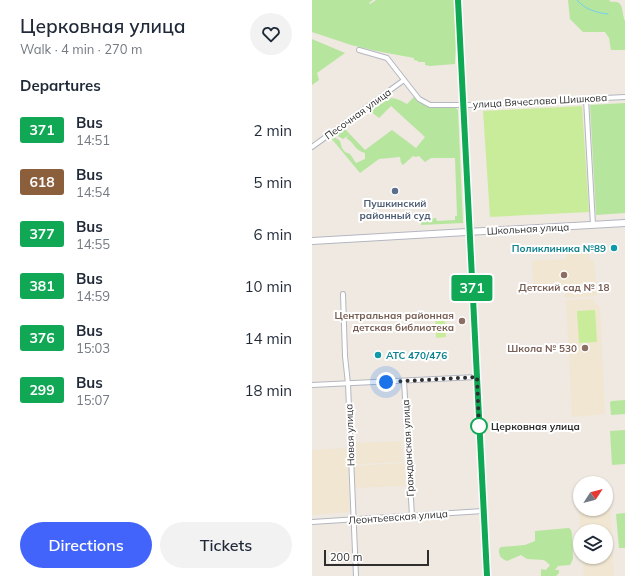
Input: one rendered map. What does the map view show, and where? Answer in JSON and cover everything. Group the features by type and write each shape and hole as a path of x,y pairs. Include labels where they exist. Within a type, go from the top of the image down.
{"street":[{"path":"458,0 487,576"},
{"name":"улица Вячеслава Шишкова","path":"359,50 387,58 415,94 424,103 437,105 463,105 625,97"},
{"name":"Песочная улица","path":"312,147 404,80"},
{"path":"586,99 593,225"},
{"name":"Школьная улица","path":"312,241 625,223"},
{"name":"Новая улица","path":"343,294 356,576"},
{"path":"312,385 477,377"},
{"name":"Гражданская улица","path":"404,381 412,516"},
{"name":"Леонтьевская улица","path":"312,522 483,511"}],"shaded area":[{"name":"Детский сад № 18","path":"589,249 590,260 594,260 597,296 565,298 565,289 534,291 532,261 566,259 566,251"},
{"name":"Школа № 530","path":"592,299 600,307 605,414 572,417 566,300"},
{"path":"402,441 403,462 353,464 352,443"},
{"path":"346,448 350,512 312,515 312,450"},
{"path":"404,463 405,486 354,488 353,466"},
{"path":"579,516 611,516 611,524 580,524"},
{"path":"613,558 614,576 584,576 583,564 613,564"}],"green space":[{"path":"312,0 373,0 369,3 370,4 376,0 454,0 456,39 455,64 425,65 425,62 418,62 414,60 414,58 351,45 312,32"},
{"path":"568,0 609,0 611,2 619,3 622,7 625,21 625,50 611,50 609,38 605,32 583,32 570,19"},
{"path":"312,39 345,53 317,73 319,80 312,85"},
{"path":"415,96 428,105 438,107 455,107 458,110 463,223 421,225 421,221 425,219 436,218 437,221 455,220 455,216 457,216 455,158 431,158 425,162 419,156 413,156 403,165 400,157 379,159 360,173 331,138 333,136 340,141 342,148 345,152 350,154 356,163 365,159 365,153 358,150 352,142 346,138 349,135 343,139 336,135 344,128 365,150 392,130 416,148 425,137 391,106 379,118 369,110 383,100 391,98 407,104"},
{"path":"625,103 625,213 596,215 590,105"},
{"path":"582,106 589,212 490,217 483,111"},
{"path":"595,310 597,342 579,343 577,311"},
{"path":"445,318 446,337 436,338 435,319"},
{"path":"625,400 625,414 611,415 610,402"},
{"path":"625,430 625,464 612,465 610,431"},
{"path":"625,513 625,548 619,548 616,514"},
{"path":"569,528 571,530 573,559 570,565 558,566 555,570 559,570 559,573 556,576 541,576 541,569 546,570 550,565 544,560 527,559 521,555 507,561 501,558 499,549 501,547 525,545 535,541 535,531"}],"waterway":[{"path":"577,0 583,6 591,10 608,14"}],"bus line":[{"name":"371","path":"458,0 487,576"}],"place":[{"name":"Пушкинский районный суд","path":"395,191"},
{"name":"Поликлиника №89","path":"614,248"},
{"name":"Детский сад № 18","path":"564,275"},
{"name":"Центральная районная детская библиотека","path":"462,321"},
{"name":"Школа № 530","path":"585,348"},
{"name":"АТС 470/476","path":"378,355"},
{"name":"Церковная улица","path":"479,426"}],"route":[{"path":"386,382 477,377 479,426"}]}
